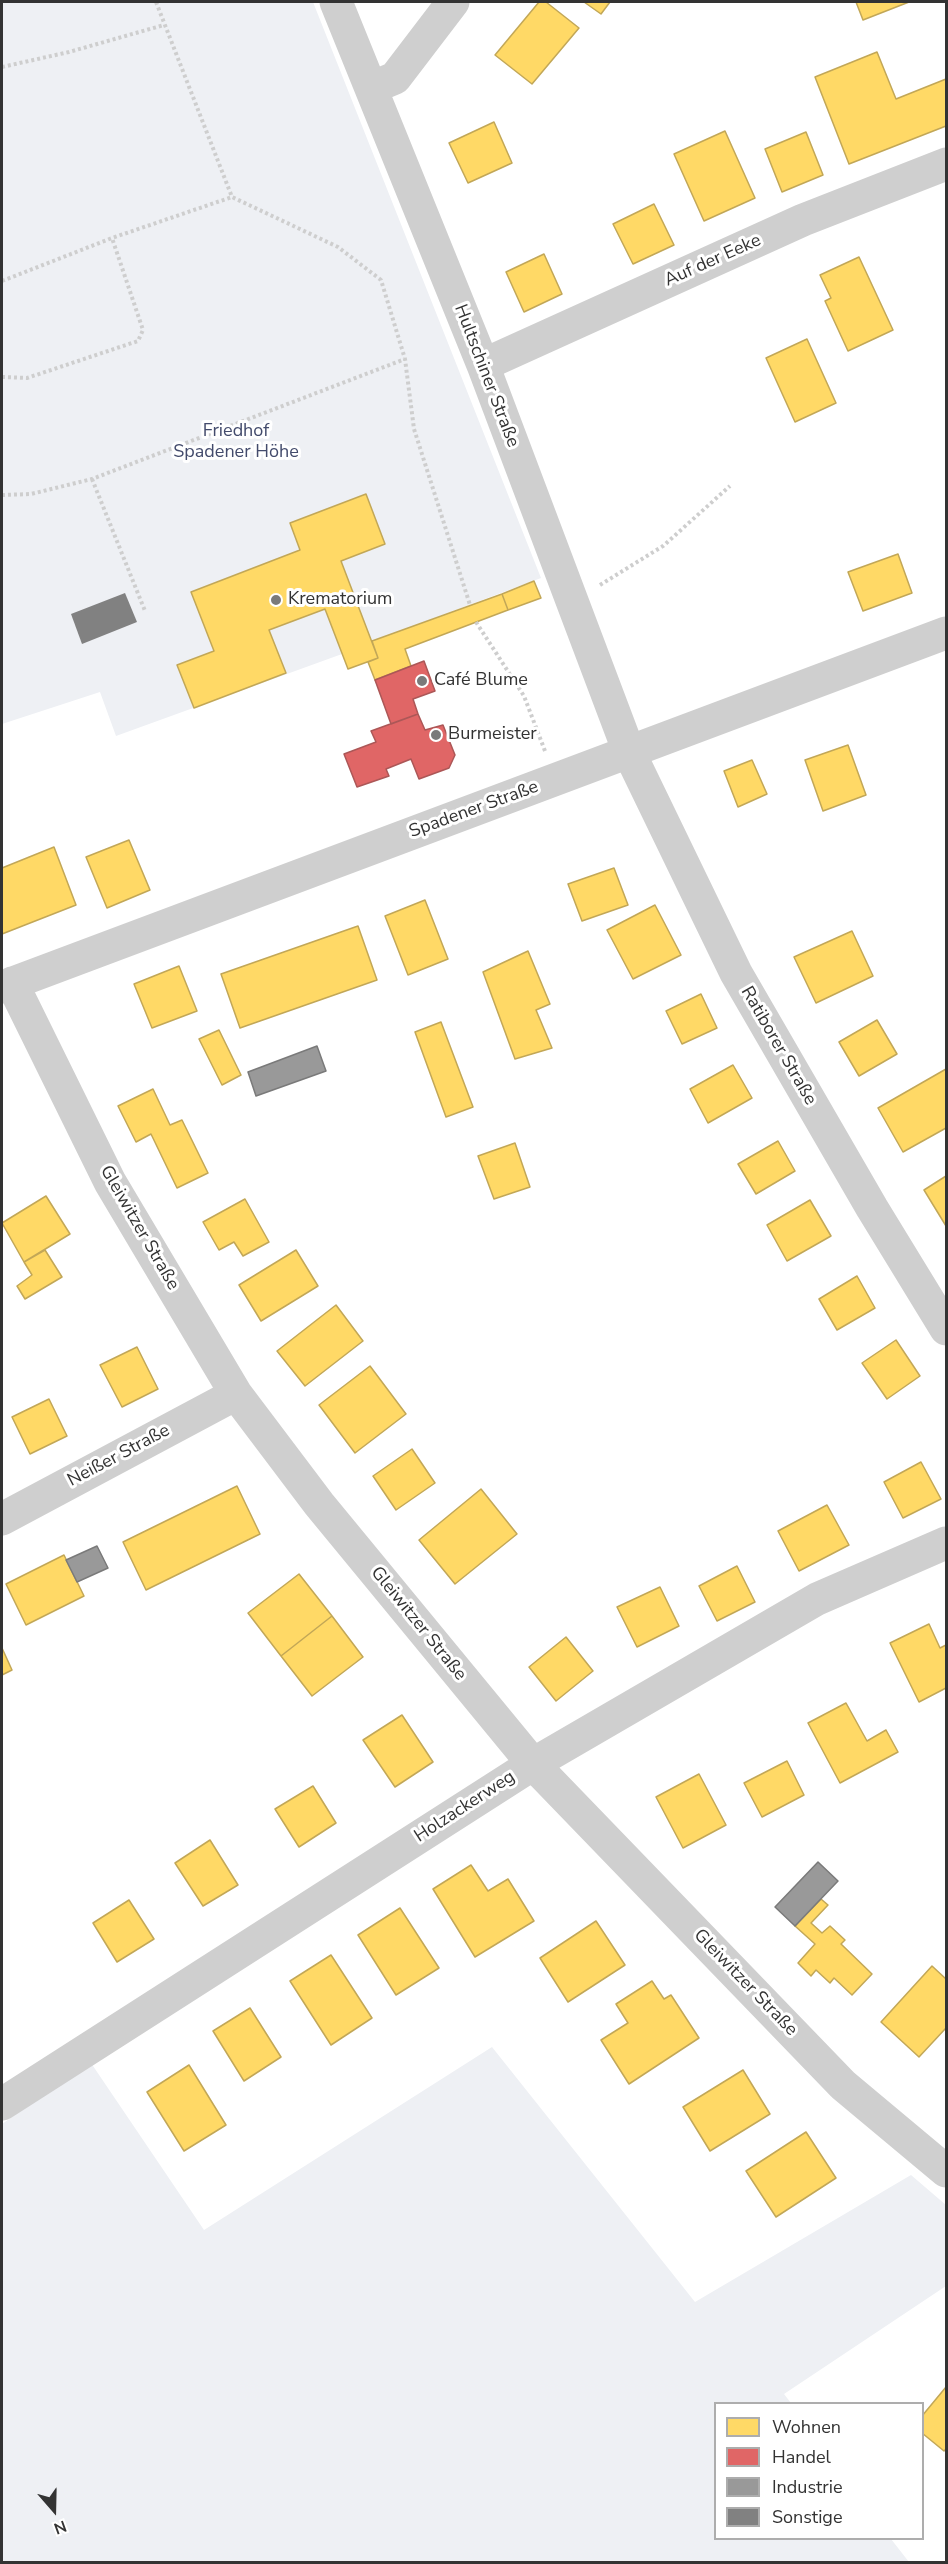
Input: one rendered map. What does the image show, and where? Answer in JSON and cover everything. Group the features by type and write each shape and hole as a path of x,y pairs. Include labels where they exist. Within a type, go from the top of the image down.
{"street":[{"name":"Hultschiner Straße","path":"336,2 483,365 628,752"},
{"path":"371,88 395,78 453,2"},
{"name":"Auf der Eeke","path":"483,365 803,220 946,164"},
{"name":"Spadener Straße","path":"7,985 946,633"},
{"name":"Ratiborer Straße","path":"628,752 736,973 872,1208 946,1329"},
{"name":"Gleiwitzer Straße","path":"7,985 110,1182 236,1394 320,1504 532,1764 843,2085 946,2171"},
{"name":"Neißer Straße","path":"2,1520 236,1394"},
{"name":"Holzackerweg","path":"2,2104 532,1764 817,1599 946,1543"}],"path":[{"path":"156,2 232,198"},
{"path":"2,67 69,52 164,25"},
{"path":"2,281 112,238 232,198 338,247 381,280 405,359 414,429 470,605"},
{"path":"2,377 27,378 138,341 143,330 112,238"},
{"path":"2,495 31,494 92,479 405,359"},
{"path":"92,479 145,611"},
{"path":"572,602 663,546 730,486"},
{"path":"476,622 525,696 555,780"}],"green space":[{"name":"Friedhof Spadener Höhe","path":"2,2 313,2 541,578 373,641 378,658 348,669 342,654 116,736 100,692 2,724"},
{"path":"492,2047 695,2302 911,2175 946,2205 946,2286 784,2394 790,2402 714,2402 714,2540 892,2540 909,2562 2,2562 2,2124 91,2063 204,2230"}],"building: Wohnen":[{"path":"539,2 546,2 579,28 532,84 495,55"},
{"path":"584,2 610,2 601,14"},
{"path":"856,2 909,2 863,20"},
{"path":"877,52 896,99 946,79 946,126 849,164 815,77"},
{"path":"494,122 512,163 468,183 449,143"},
{"path":"725,131 755,198 704,221 674,154"},
{"path":"806,132 823,175 782,192 765,149"},
{"path":"654,204 674,245 633,264 613,224"},
{"path":"544,254 562,294 524,312 506,272"},
{"path":"859,257 893,330 848,351 825,301 831,298 820,275"},
{"path":"807,339 836,403 795,422 766,358"},
{"name":"Krematorium","path":"366,494 385,544 341,561 378,658 348,669 325,609 269,630 286,673 194,708 177,665 214,651 191,592 300,550 290,523"},
{"path":"898,554 912,593 863,611 848,572"},
{"path":"534,581 541,598 508,610 502,594"},
{"path":"502,594 508,610 405,649 411,666 375,680 368,662 378,658 372,641"},
{"path":"848,745 866,795 823,811 805,760"},
{"path":"752,760 767,794 738,807 724,771"},
{"path":"129,840 150,890 107,908 86,857"},
{"path":"54,847 76,905 2,934 2,868"},
{"path":"614,868 628,905 582,921 568,884"},
{"path":"425,900 448,959 408,975 385,916"},
{"path":"655,905 681,955 633,979 607,930"},
{"path":"358,926 377,980 240,1028 221,974"},
{"path":"852,931 873,976 816,1003 794,957"},
{"path":"528,951 550,1004 536,1010 552,1048 515,1059 483,972"},
{"path":"179,966 197,1011 152,1028 134,984"},
{"path":"701,994 717,1028 682,1044 666,1011"},
{"path":"877,1020 897,1054 859,1076 839,1042"},
{"path":"441,1022 473,1107 446,1117 415,1032"},
{"path":"219,1030 241,1075 222,1085 199,1039"},
{"path":"733,1065 752,1098 708,1123 690,1089"},
{"path":"946,1069 946,1128 903,1152 878,1108"},
{"path":"153,1089 170,1125 182,1120 208,1173 177,1188 151,1134 136,1142 118,1106"},
{"path":"778,1141 795,1171 756,1194 738,1164"},
{"path":"515,1143 530,1187 494,1199 478,1156"},
{"path":"946,1176 946,1226 924,1190"},
{"path":"46,1196 70,1234 24,1262 2,1223"},
{"path":"245,1199 269,1242 243,1256 234,1242 219,1250 203,1222"},
{"path":"810,1200 831,1236 787,1261 767,1225"},
{"path":"45,1250 62,1277 25,1299 17,1286 32,1275 24,1262"},
{"path":"296,1250 318,1286 261,1321 239,1285"},
{"path":"857,1276 875,1308 837,1330 819,1299"},
{"path":"336,1305 363,1341 305,1386 277,1351"},
{"path":"896,1340 920,1376 887,1399 862,1363"},
{"path":"137,1347 158,1389 122,1407 100,1365"},
{"path":"370,1366 406,1414 355,1453 319,1405"},
{"path":"49,1399 67,1436 30,1454 12,1417"},
{"path":"412,1449 435,1483 396,1510 373,1476"},
{"path":"921,1462 941,1499 903,1518 884,1482"},
{"path":"237,1486 260,1534 146,1590 123,1542"},
{"path":"481,1489 517,1534 455,1584 419,1540"},
{"path":"827,1505 849,1545 799,1571 778,1531"},
{"path":"64,1555 84,1596 26,1625 6,1584"},
{"path":"737,1566 755,1602 717,1621 699,1586"},
{"path":"299,1574 332,1616 281,1656 248,1613"},
{"path":"660,1587 679,1626 637,1647 617,1607"},
{"path":"332,1616 363,1657 312,1696 281,1656"},
{"path":"929,1624 940,1648 946,1645 946,1688 919,1702 890,1643"},
{"path":"566,1637 593,1671 556,1701 529,1667"},
{"path":"2,1648 12,1670 2,1675"},
{"path":"846,1703 867,1741 886,1730 898,1752 840,1783 808,1723"},
{"path":"402,1715 433,1762 395,1787 363,1740"},
{"path":"787,1761 804,1795 762,1817 744,1783"},
{"path":"699,1774 726,1825 683,1848 656,1797"},
{"path":"313,1786 336,1823 299,1847 275,1809"},
{"path":"210,1840 238,1885 203,1906 175,1863"},
{"path":"471,1865 488,1891 508,1879 534,1921 475,1957 433,1889"},
{"path":"821,1899 828,1905 811,1923 822,1933 830,1926 845,1940 841,1944 872,1974 852,1995 834,1978 830,1983 816,1970 811,1976 798,1963 815,1944 795,1926"},
{"path":"129,1900 154,1939 117,1962 93,1923"},
{"path":"400,1908 439,1968 396,1995 358,1935"},
{"path":"596,1921 625,1965 568,2002 540,1958"},
{"path":"331,1955 372,2018 331,2045 290,1981"},
{"path":"932,1966 946,1979 946,2028 919,2057 881,2022"},
{"path":"652,1981 664,1999 671,1995 699,2038 629,2084 601,2040 628,2023 616,2004"},
{"path":"250,2008 281,2057 244,2081 213,2031"},
{"path":"189,2065 226,2125 184,2151 147,2092"},
{"path":"743,2070 770,2114 710,2151 683,2107"},
{"path":"806,2132 836,2178 776,2217 746,2171"},
{"path":"946,2387 946,2449 944,2451 924,2435 924,2414"}],"building: Handel":[{"path":"424,661 435,691 413,699 418,714 391,724 375,680"},
{"path":"418,714 425,730 443,725 455,755 449,768 419,779 411,759 386,769 389,776 357,787 344,754 376,742 371,731"}],"building: Industrie":[{"path":"317,1046 326,1071 256,1096 248,1072"},
{"path":"97,1546 108,1568 77,1582 66,1560"},
{"path":"818,1862 838,1881 795,1926 775,1907"}],"building: Sonstige":[{"path":"125,593 137,622 82,644 71,614"}],"place":[{"name":"Krematorium","path":"276,600"},
{"name":"Café Blume","path":"422,681"},
{"name":"Burmeister","path":"436,735"}]}
